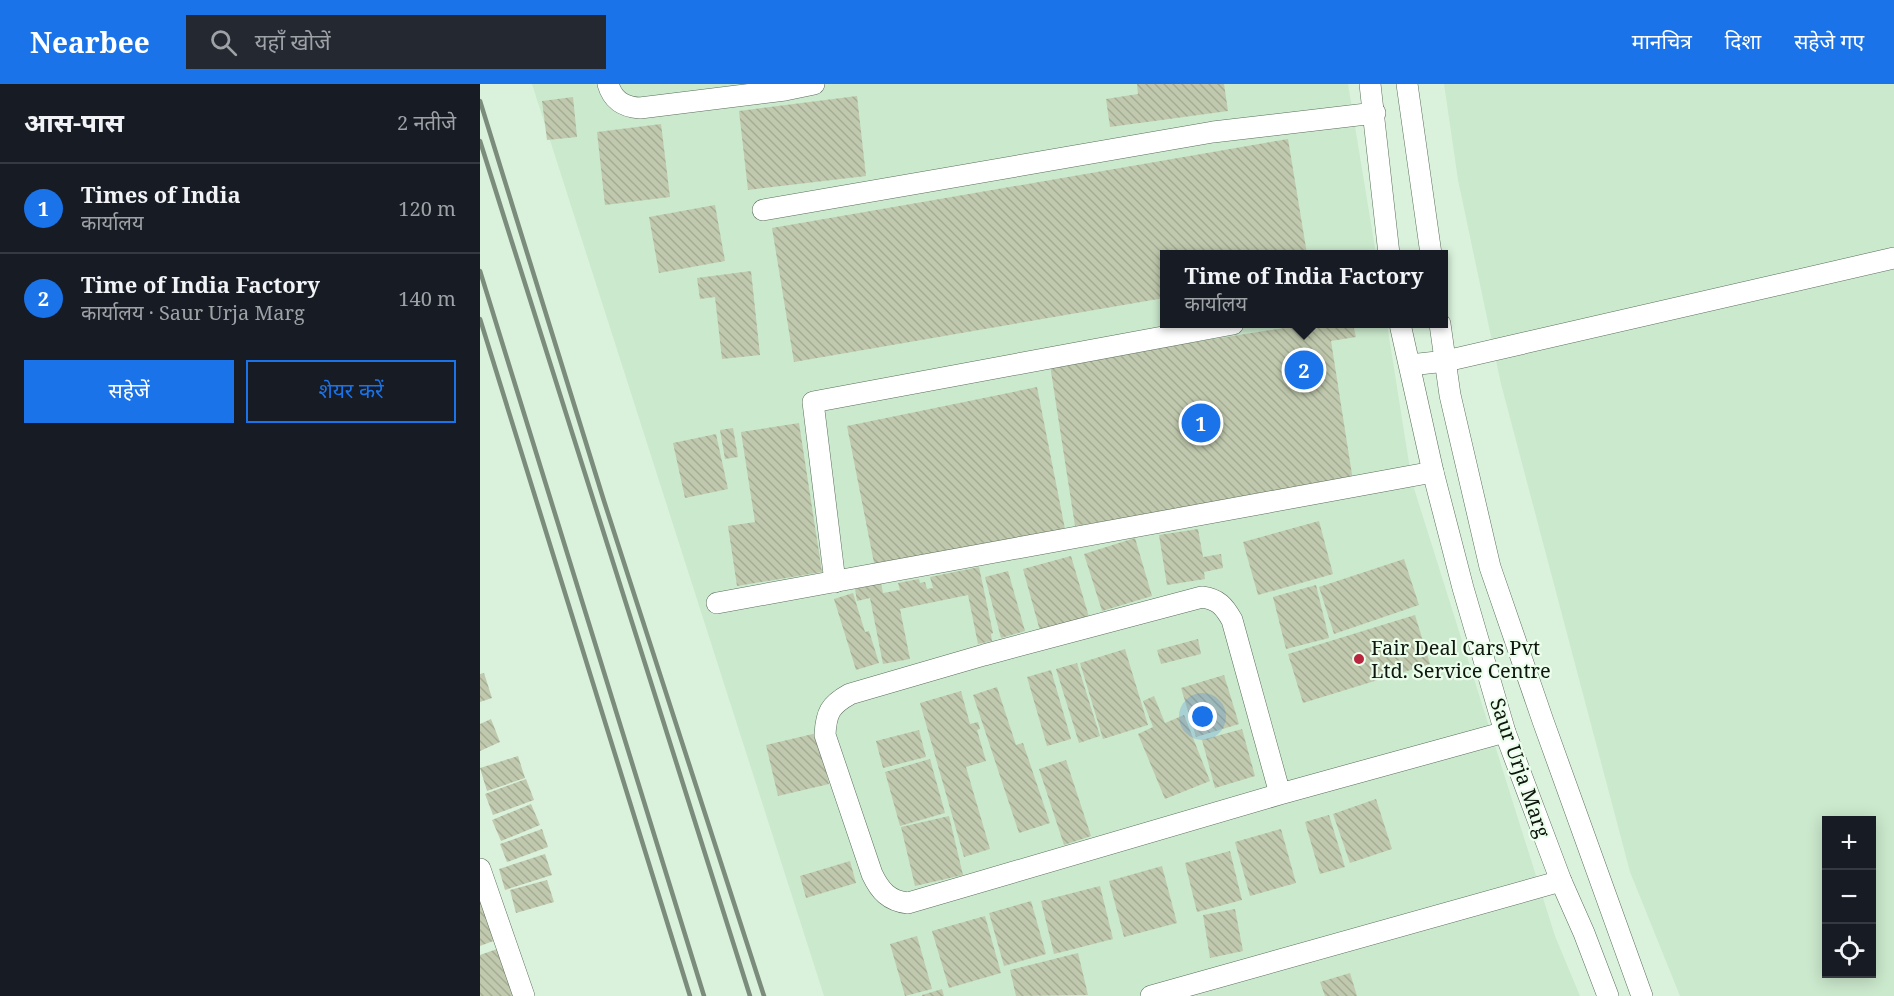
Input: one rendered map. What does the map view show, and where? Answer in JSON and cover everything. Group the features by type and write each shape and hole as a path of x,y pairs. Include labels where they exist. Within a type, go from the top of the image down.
{"street":[{"path":"608,84 616,100 629,107 640,108 785,90 814,84"},
{"path":"1370,84 1389,250"},
{"path":"1407,84 1430,250"},
{"path":"763,210 1213,132 1375,113"},
{"path":"1410,365 1446,361 1894,258"},
{"path":"835,582 813,402 1211,328"},
{"name":"Saur Urja Marg","path":"1401,328 1433,472 1504,732 1608,996"},
{"name":"Saur Urja Marg","path":"1441,328 1450,395 1490,567 1642,996"},
{"path":"717,603 1433,472"},
{"path":"1280,794 1232,620 1226,609 1215,599 1202,597 850,694 839,699 830,709 826,719 825,735 872,874 887,897 897,902 908,903 1280,794 1504,732"},
{"path":"480,869 525,996"},
{"path":"1151,996 1561,881"}],"shaded area":[{"path":"532,84 1348,84 1375,250 1160,250 1160,328 1388,328 1412,482 1555,936 1580,996 824,996"},
{"path":"1444,84 1894,84 1894,996 1680,996 1630,872 1501,384 1458,180"}],"building":[{"path":"1137,84 1224,84 1228,111 1110,127 1106,99 1138,94"},
{"path":"857,96 866,176 748,190 739,111"},
{"path":"573,97 577,137 547,140 542,101"},
{"path":"661,124 670,197 605,205 597,132"},
{"path":"1288,139 1306,250 1160,250 1160,299 794,362 772,228"},
{"path":"715,205 725,261 659,273 649,217"},
{"path":"751,271 760,355 722,359 715,297 700,299 697,278"},
{"path":"1284,328 1354,328 1356,337 1331,341 1353,481 1075,526 1050,365"},
{"path":"1037,387 1065,529 875,568 847,426"},
{"path":"799,423 822,572 737,586 728,526 755,522 741,432"},
{"path":"733,428 738,457 725,459 720,430"},
{"path":"716,434 728,489 685,498 673,443"},
{"path":"1319,521 1333,574 1258,595 1243,542"},
{"path":"1198,529 1203,557 1221,554 1223,568 1204,572 1205,579 1167,585 1159,535"},
{"path":"1135,538 1152,596 1102,611 1084,554"},
{"path":"1071,556 1089,617 1040,631 1023,569"},
{"path":"1404,559 1419,605 1334,634 1319,587"},
{"path":"979,567 993,633 991,634 992,641 978,644 968,595 900,609 910,659 883,664 870,598 857,601 855,589 881,583 883,593 900,590 898,583 919,579 920,583 925,582 927,589 933,588 930,577"},
{"path":"1008,571 1025,631 1001,638 985,577"},
{"path":"1316,585 1329,638 1286,649 1273,597"},
{"path":"853,593 865,632 869,631 879,663 856,670 834,599"},
{"name":"Fair Deal Cars Pvt Ltd. Service Centre","path":"1415,615 1430,664 1303,703 1288,654"},
{"path":"1198,639 1201,654 1161,664 1157,650"},
{"path":"1125,649 1148,725 1103,739 1080,663"},
{"path":"1077,663 1100,736 1079,743 1056,669"},
{"path":"1051,670 1071,739 1047,746 1027,677"},
{"path":"484,673 492,698 480,702 480,674"},
{"path":"1224,675 1239,724 1196,737 1181,688"},
{"path":"997,687 1016,745 1023,743 1050,823 1019,833 973,695"},
{"path":"961,691 970,724 978,722 980,729 977,730 986,761 966,767 990,849 964,857 920,703"},
{"path":"1154,696 1165,723 1184,715 1210,781 1165,799 1138,734 1153,727 1143,701"},
{"path":"491,719 500,742 480,751 480,724"},
{"path":"1242,729 1255,776 1215,788 1202,740"},
{"path":"919,730 926,757 883,768 876,741"},
{"path":"817,733 829,784 778,796 766,745"},
{"path":"518,756 525,778 487,791 480,768"},
{"path":"930,759 945,813 900,826 885,772"},
{"path":"1066,760 1091,836 1064,845 1039,769"},
{"path":"526,779 534,800 493,815 485,794"},
{"path":"1376,799 1392,849 1350,863 1333,814"},
{"path":"531,804 540,825 501,841 492,820"},
{"path":"1329,815 1345,867 1320,874 1305,822"},
{"path":"949,816 963,875 915,886 901,827"},
{"path":"542,829 548,847 507,862 500,844"},
{"path":"1281,829 1296,883 1250,896 1235,842"},
{"path":"1230,851 1242,900 1197,912 1185,863"},
{"path":"545,854 552,875 505,890 499,869"},
{"path":"850,861 856,883 806,898 800,876"},
{"path":"1162,866 1177,923 1124,937 1109,881"},
{"path":"547,880 554,902 516,913 510,890"},
{"path":"1100,886 1113,939 1054,954 1041,901"},
{"path":"480,898 496,940 480,946"},
{"path":"1031,901 1046,954 1004,966 989,913"},
{"path":"1235,909 1243,951 1210,958 1203,915"},
{"path":"985,916 1001,973 949,988 932,931"},
{"path":"917,936 932,989 905,996 890,944"},
{"path":"497,949 513,996 480,996 480,955"},
{"path":"1078,953 1088,995 1016,996 1010,970"},
{"path":"1350,973 1357,996 1325,996 1320,982"},
{"path":"942,989 944,996 922,996 922,995"}],"railway":[{"path":"480,101 604,501 764,996"},
{"path":"480,141 750,996"},
{"path":"480,271 704,996"},
{"path":"480,319 690,996"}],"place":[{"name":"Time of India Factory","path":"1304,370"},
{"name":"Times of India","path":"1201,423"},
{"name":"Fair Deal Cars Pvt Ltd. Service Centre","path":"1359,659"}]}
